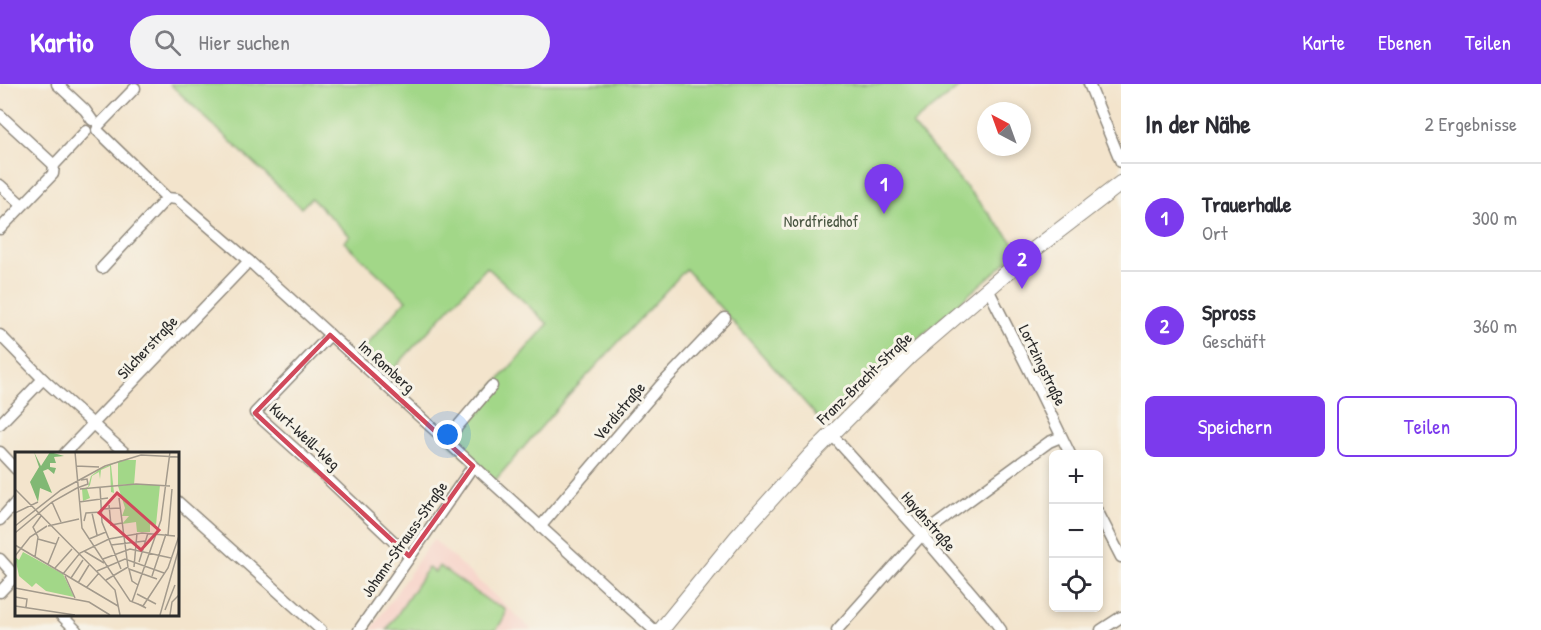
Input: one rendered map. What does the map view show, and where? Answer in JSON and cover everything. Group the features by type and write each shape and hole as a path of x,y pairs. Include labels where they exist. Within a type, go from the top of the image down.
{"street":[{"name":"Im Romberg","path":"57,84 85,110 93,127 167,198 177,199 249,261 654,630"},
{"path":"1089,84 1118,148 1121,162"},
{"path":"0,229 53,174 54,165 135,88"},
{"path":"0,116 54,165"},
{"name":"Franz-Bracht-Straße","path":"661,630 737,537 810,456 911,355 1031,252 1121,183"},
{"path":"0,185 22,205"},
{"path":"102,268 167,198"},
{"name":"Silcherstraße","path":"66,452 249,261"},
{"name":"Lortzingstraße","path":"988,289 1068,450"},
{"name":"Verdistraße","path":"540,527 660,386 725,318"},
{"name":"Kurt-Weill-Weg","path":"330,334 255,413 409,556"},
{"path":"0,335 43,379 124,452"},
{"path":"0,424 43,379"},
{"path":"446,440 492,386"},
{"name":"Haydnstraße","path":"831,434 922,536 1001,630"},
{"path":"837,630 922,536 1050,442 1061,437"},
{"path":"0,452 15,468"},
{"name":"Johann-Strauss-Straße","path":"359,630 473,466"},
{"path":"178,502 321,630"},
{"path":"0,519 15,503"},
{"path":"1103,522 1121,557"},
{"path":"0,560 15,574"},
{"path":"0,592 15,576"},
{"path":"61,615 76,630"},
{"path":"1101,630 1121,617"}],"highlighted area":[{"path":"330,335 473,466 409,556 255,413"}],"shaded area":[{"path":"433,539 532,630 371,630"}],"green space":[{"name":"Nordfriedhof","path":"170,84 963,84 912,124 1020,250 822,422 686,269 561,404 492,484 446,440 548,324 487,267 388,375 362,350 406,300 344,242 350,236 311,198 301,208"},
{"path":"439,566 505,610 496,630 387,630 428,568 435,572"}],"place":[{"name":"Trauerhalle","path":"884,214"},
{"name":"Spross","path":"1022,289"}]}
